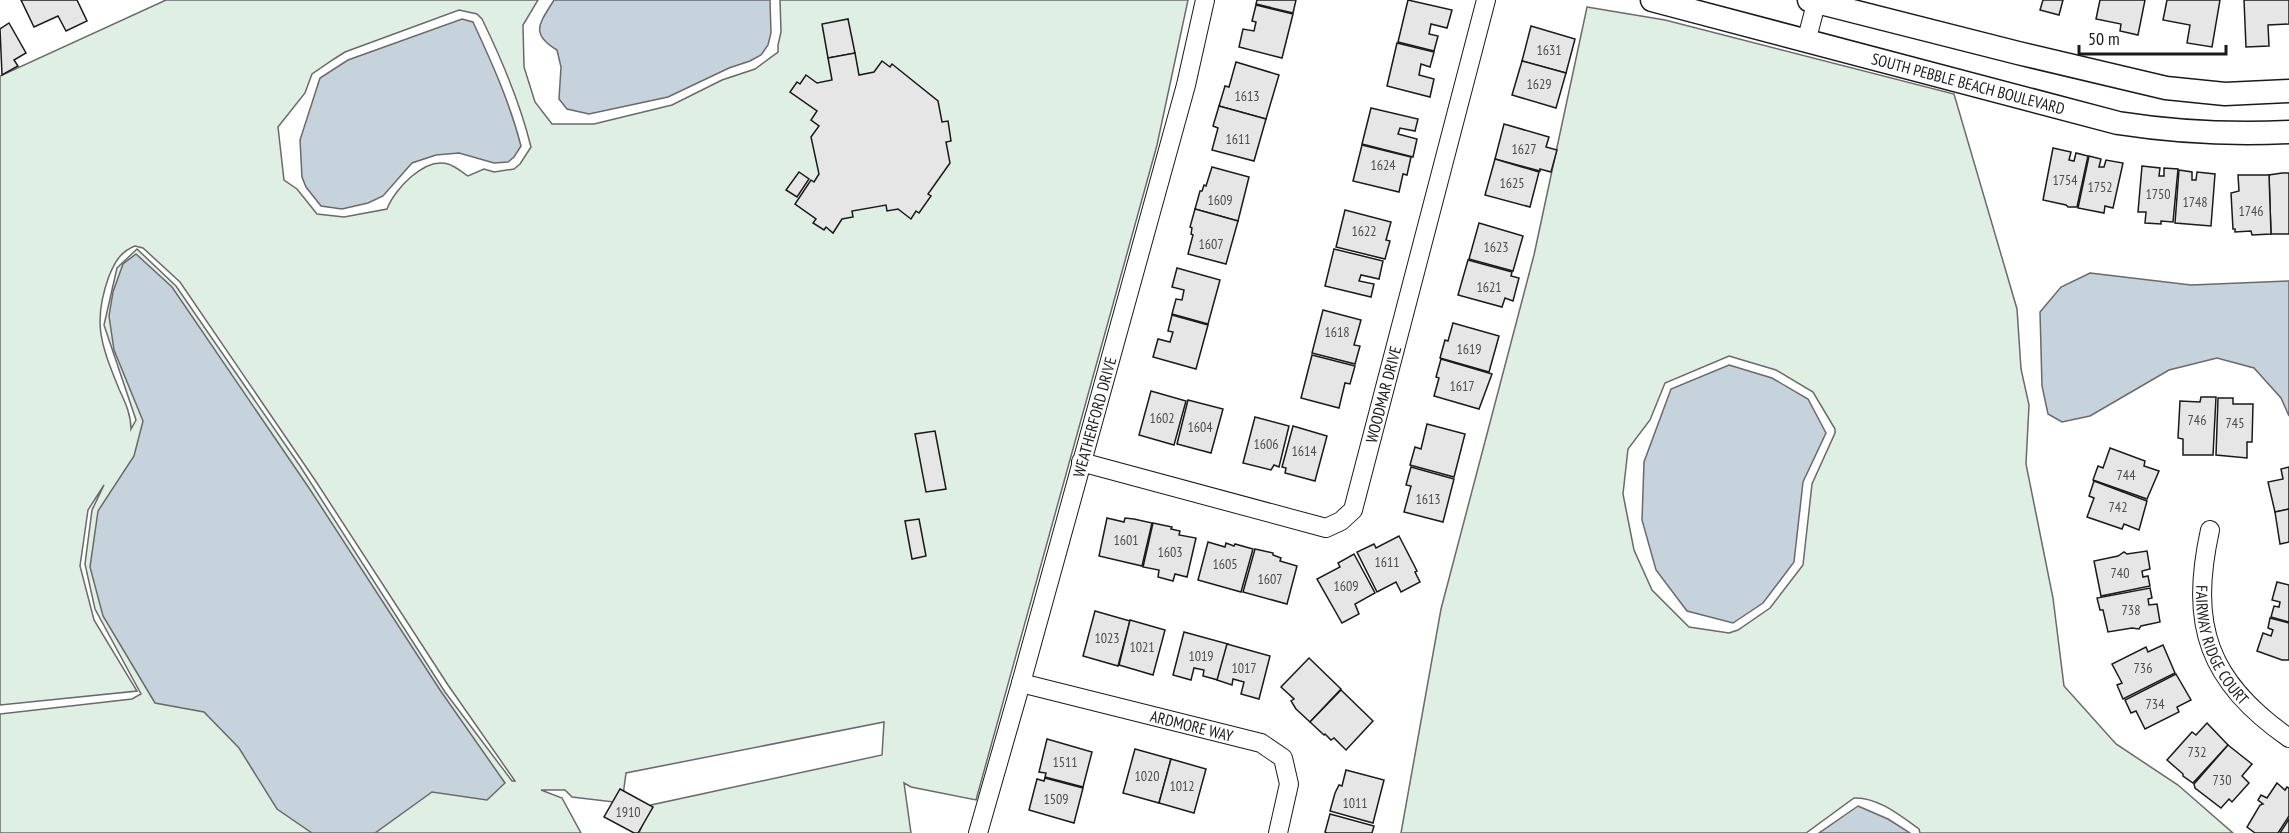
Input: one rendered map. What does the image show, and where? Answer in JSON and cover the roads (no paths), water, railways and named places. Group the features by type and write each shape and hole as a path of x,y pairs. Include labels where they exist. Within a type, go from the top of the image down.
{"street":[{"name":"WEATHERFORD DRIVE","path":"978,833 1186,85 1205,0"},
{"name":"WOODMAR DRIVE","path":"1081,462 1326,528 1341,521 1353,510 1486,0"},
{"name":"SOUTH PEBBLE BEACH BOULEVARD","path":"1652,0 2118,123 2171,131 2216,134 2289,132"},
{"path":"1806,42 1814,1 2166,88 2225,94 2289,91"},
{"name":"FAIRWAY RIDGE COURT","path":"2210,530 2201,575 2201,596 2205,632 2211,648 2236,692 2259,716 2289,738"},
{"name":"ARDMORE WAY","path":"1021,683 1262,743 1283,758 1289,784 1278,833"}]}
